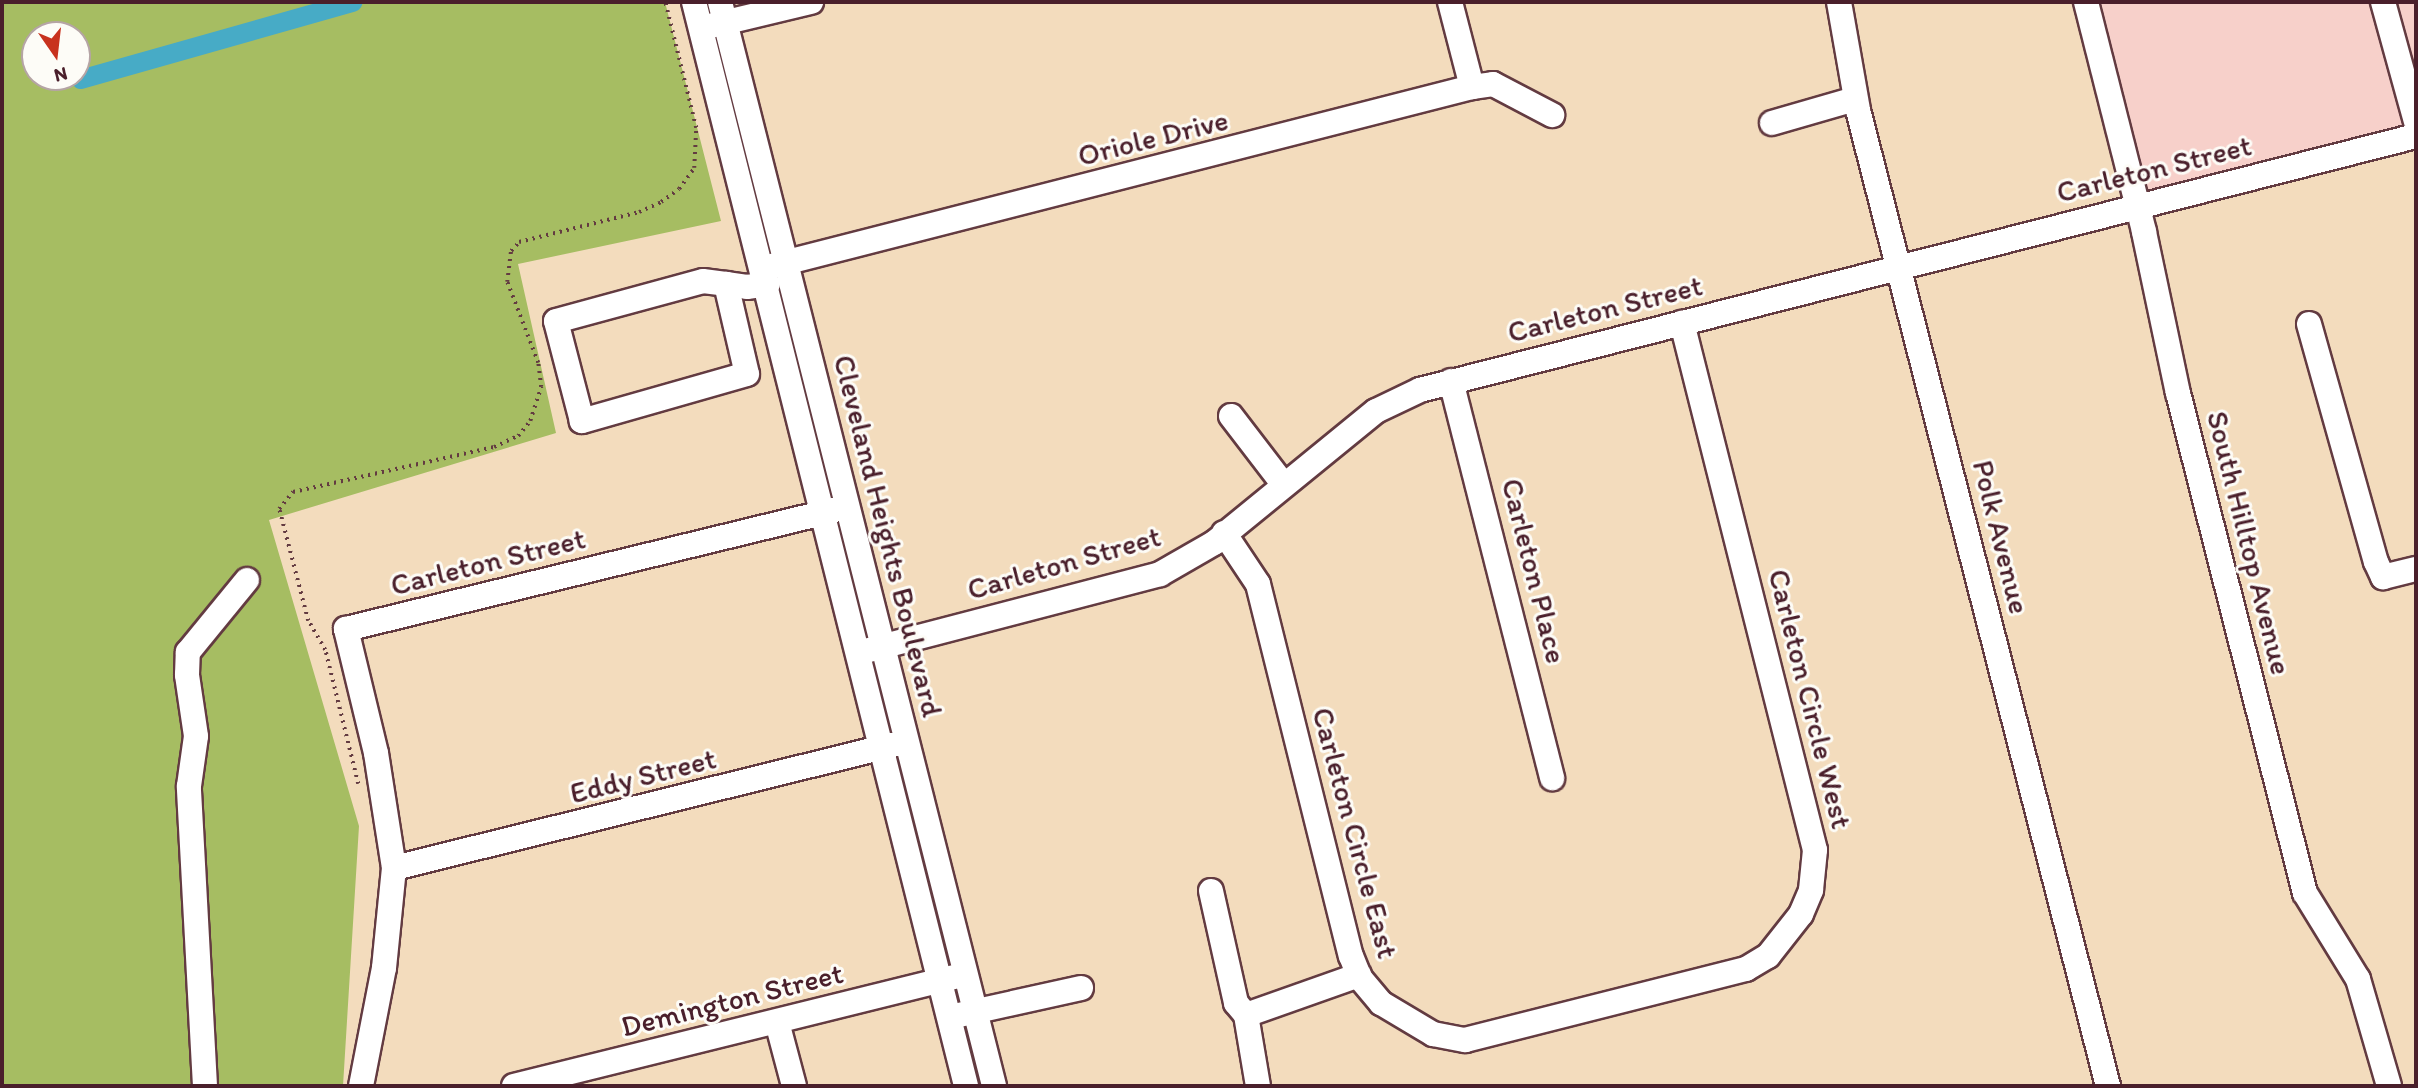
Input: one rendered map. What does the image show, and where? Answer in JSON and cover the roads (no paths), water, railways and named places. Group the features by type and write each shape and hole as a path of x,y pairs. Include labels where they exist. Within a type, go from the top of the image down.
{"street":[{"name":"Cleveland Heights Boulevard","path":"694,2 773,271 849,507 872,649 883,748 966,1086"},
{"path":"701,28 723,12 811,2"},
{"path":"1450,2 1472,87"},
{"name":"Polk Avenue","path":"1839,2 1856,99 2108,1086"},
{"name":"South Hilltop Avenue","path":"2086,2 2138,206 2178,393 2305,893 2358,979 2389,1086"},
{"path":"2383,2 2416,122"},
{"name":"Cleveland Heights Boulevard","path":"723,12 773,271 824,512 907,740 994,1086"},
{"name":"Oriole Drive","path":"726,284 747,374 582,421 556,321 703,281 726,284 1472,87 1493,84 1552,116"},
{"path":"1772,123 1856,99"},
{"name":"Carleton Street","path":"872,649 1160,574 1224,533 1376,411 1451,381 2416,136"},
{"name":"Carleton Circle West","path":"1606,1007 1746,969 1785,938 1811,890 1815,850 1682,323"},
{"path":"2309,324 2383,577 2416,569"},
{"name":"Carleton Place","path":"1451,381 1552,778"},
{"path":"1231,415 1283,485"},
{"name":"Carleton Street","path":"394,868 376,753 346,629 849,507"},
{"name":"Carleton Circle East","path":"1224,533 1258,584 1359,975 1381,1003 1405,1021 1433,1034 1465,1040 1606,1007"},
{"path":"205,1086 189,786 196,736 187,675 188,652 247,580"},
{"name":"Eddy Street","path":"394,868 907,740"},
{"path":"361,1086 384,968 394,868"},
{"path":"1211,891 1236,1003 1246,1015 1258,1086"},
{"name":"Demington Street","path":"514,1086 966,974"},
{"path":"1246,1015 1359,975"},
{"path":"948,1017 1081,988"},
{"path":"777,1022 794,1086"}],"waterway":[{"path":"91,76 352,2"}]}
